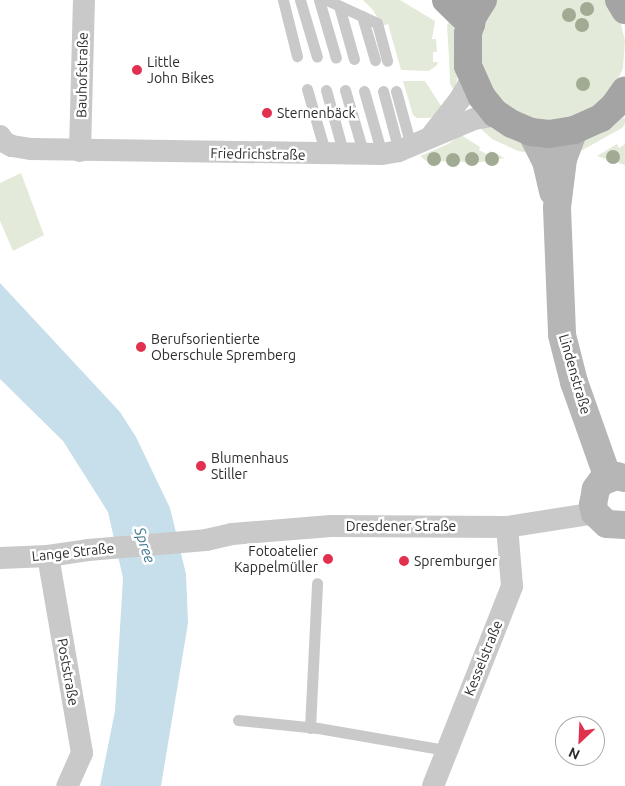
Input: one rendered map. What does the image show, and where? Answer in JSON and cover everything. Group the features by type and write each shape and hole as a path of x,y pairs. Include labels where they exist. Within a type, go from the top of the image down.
{"main road":[{"path":"446,0 471,24"},
{"path":"483,0 471,24 467,50 472,78 482,97 499,115 512,124 531,132 550,134 574,130 601,118 621,101"},
{"path":"619,0 625,10"}],"street":[{"name":"Bauhofstraße","path":"80,151 84,0"},
{"name":"Friedrichstraße","path":"431,136 460,99 472,78"},
{"name":"Friedrichstraße","path":"0,136 4,142 12,146 32,149 371,153 431,136 474,119 499,115"},
{"name":"Lindenstraße","path":"574,130 563,159 557,208 562,336 574,382 617,478"},
{"name":"Lindenstraße","path":"531,132 546,161 557,208"},
{"path":"617,478 596,489 592,505 595,513 607,524 625,529"},
{"name":"Dresdener Straße","path":"206,540 232,534 331,526 507,527 595,513"},
{"name":"Kesselstraße","path":"433,786 512,586 507,527"},
{"name":"Lange Straße","path":"0,558 48,556 88,550 206,540"},
{"name":"Poststraße","path":"48,556 82,753 68,786"}],"lane":[{"path":"283,0 297,56"},
{"path":"300,0 317,57"},
{"path":"319,0 336,58"},
{"path":"327,0 377,23 388,61"},
{"path":"339,6 354,59"},
{"path":"362,16 375,60"},
{"path":"307,89 371,153"},
{"path":"326,90 371,153"},
{"path":"345,90 371,153"},
{"path":"364,91 371,153"},
{"path":"371,153 383,91"},
{"path":"371,153 396,92"},
{"path":"310,728 317,583"},
{"path":"238,720 310,728 446,750"}],"green space":[{"path":"363,0 400,0 435,21 432,39 436,39 437,52 433,52 433,62 438,62 437,65 429,71 401,70 388,24 382,26 373,10"},
{"path":"495,0 607,0 620,20 625,41 623,68 613,91 597,108 575,119 544,123 500,105 476,65 482,17"},
{"path":"451,19 456,35 459,73 454,90 450,84 447,25"},
{"path":"403,81 425,81 443,109 430,118 417,118 413,115"},
{"path":"618,118 625,118 625,124 622,128 579,152 581,142"},
{"path":"487,127 499,130 520,140 529,153 518,151 492,139 480,128"},
{"path":"461,135 480,147 479,150 488,155 490,151 505,158 480,162 426,161 420,156 448,144"},
{"path":"617,144 619,148 625,144 625,165 597,156"},
{"path":"21,173 44,235 13,251 0,221 0,183"}],"water":[{"name":"Spree","path":"0,283 120,412 136,437 170,508 186,574 188,623 161,786 100,786 115,711 123,578 108,512 63,441 0,379"}],"place":[{"name":"Little John Bikes","path":"137,70"},
{"name":"Sternenbäck","path":"267,113"},
{"name":"Berufsorientierte Oberschule Spremberg","path":"141,347"},
{"name":"Blumenhaus Stiller","path":"201,466"},
{"name":"Fotoatelier Kappelmüller","path":"328,559"},
{"name":"Spremburger","path":"404,561"}]}
